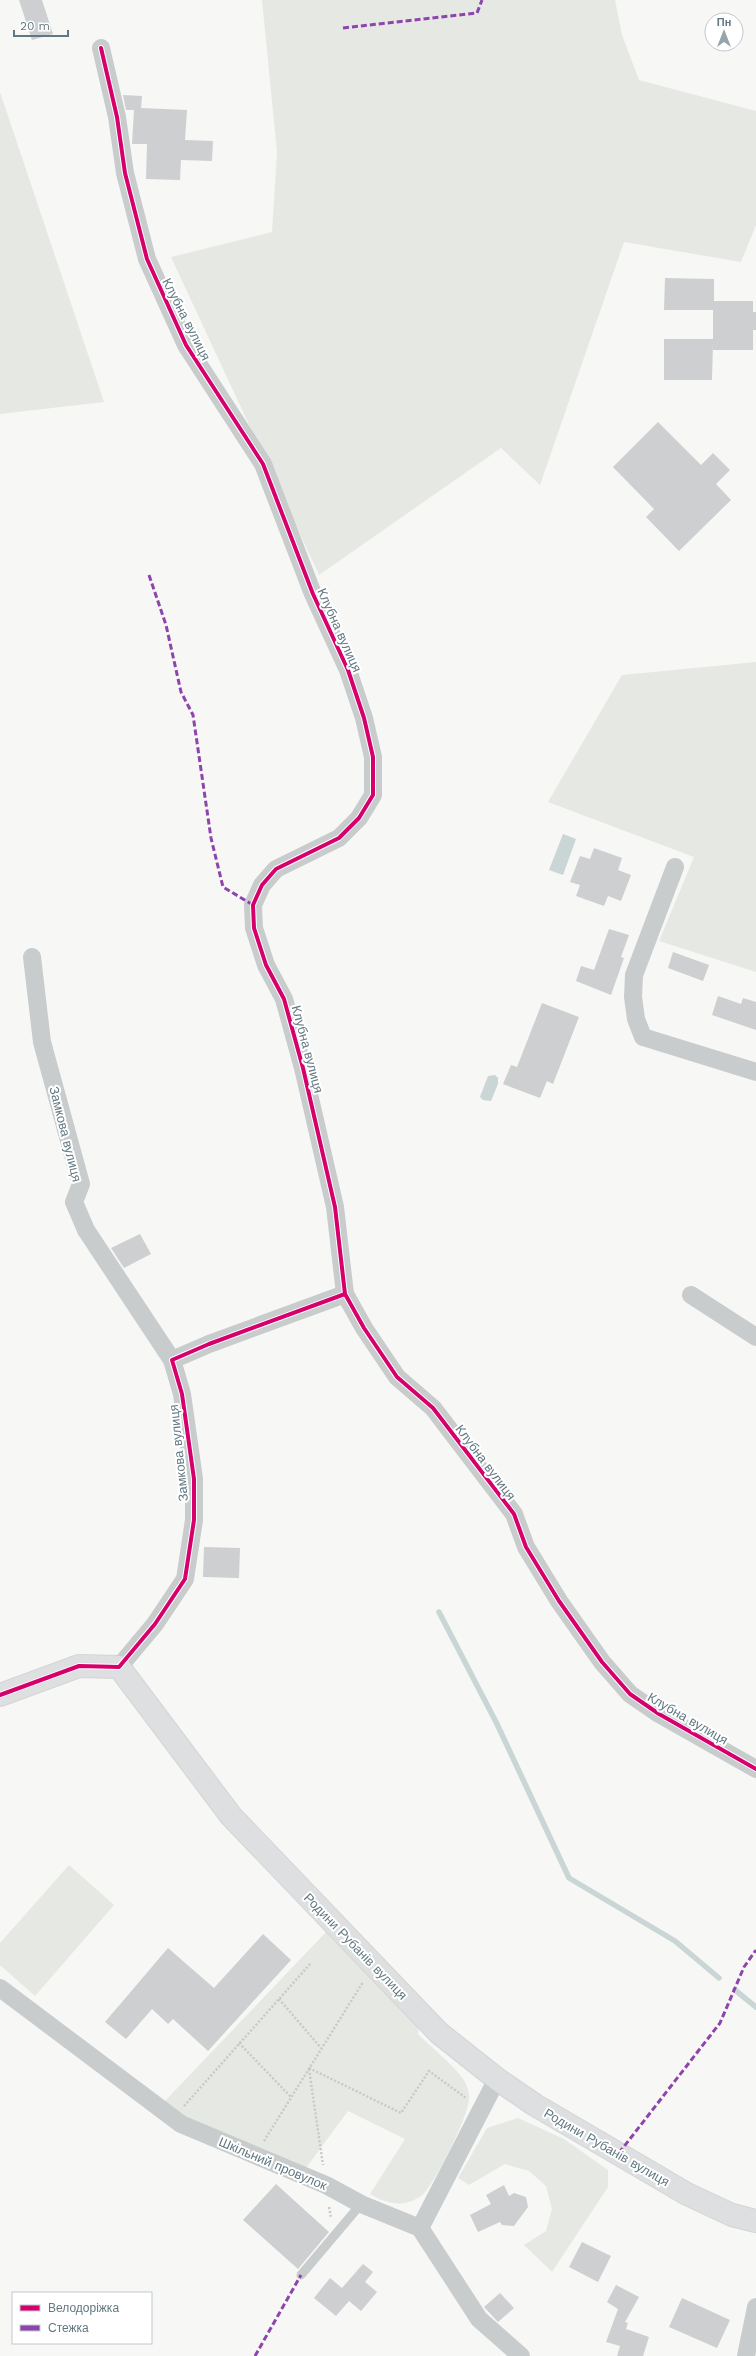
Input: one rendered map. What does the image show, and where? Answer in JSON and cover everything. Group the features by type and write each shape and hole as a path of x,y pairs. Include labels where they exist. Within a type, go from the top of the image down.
{"street":[{"name":"Клубна вулиця","path":"101,48 117,117 125,173 147,259 186,345 263,464 313,594 348,670 364,718 373,757 373,795 359,818 339,838 276,869 262,884 253,905 254,928 266,965 284,999 305,1076 335,1207 345,1294 364,1328 397,1377 433,1408 514,1514 526,1546 559,1601 602,1662 630,1694 660,1714 756,1769"},
{"path":"675,867 634,974 633,997 636,1019 643,1037 756,1072"},
{"name":"Замкова вулиця","path":"32,957 42,1042 80,1184 74,1202 86,1230 172,1360 182,1394 194,1479 194,1520 185,1579 155,1624 119,1667"},
{"path":"172,1360 209,1344 345,1294"},
{"path":"690,1295 756,1337"},
{"path":"0,1695 79,1666 119,1667"},
{"name":"Родини Рубанів вулиця","path":"119,1667 231,1816 439,2033 535,2105 687,2194 732,2215 756,2221"},
{"name":"Шкільний провулок","path":"0,1988 181,2124 326,2186 361,2204 420,2228"},
{"path":"497,2078 420,2228 479,2319 522,2356"},
{"path":"746,2356 756,2307"}],"lane":[{"path":"301,2275 361,2204"}],"path":[{"path":"173,2118 311,1963"},
{"path":"255,2155 374,1964"},
{"path":"279,1999 321,2048"},
{"path":"239,2043 291,2097"},
{"path":"309,2068 401,2113 429,2071 458,2094"},
{"path":"309,2068 334,2236"}],"shaded area":[{"path":"262,0 615,0 622,35 639,80 756,111 756,225 741,262 624,242 540,485 501,448 319,575 171,257 272,232 277,152"},
{"path":"0,92 104,402 0,414"},
{"path":"756,662 756,972 659,941 694,857 548,802 622,675"},
{"path":"563,834 576,839 563,875 549,870"},
{"path":"495,1075 498,1078 498,1084 491,1101 483,1100 480,1097 488,1076"},
{"path":"69,1865 114,1905 35,1996 0,1965 0,1943"},
{"path":"328,1930 419,2025 418,2034 457,2071 465,2082 469,2093 463,2120 450,2150 427,2190 415,2200 395,2203 382,2200 370,2194 405,2139 348,2111 306,2168 186,2119 164,2102"},
{"path":"518,2118 564,2139 608,2170 608,2187 552,2272 524,2245 546,2231 552,2209 546,2186 529,2171 505,2164 469,2185 458,2178 487,2128"}],"building":[{"path":"19,0 42,0 53,34 32,40"},
{"path":"123,95 142,96 141,108 187,110 185,140 213,141 212,161 181,160 180,180 146,179 147,144 132,144 134,110 126,110"},
{"path":"665,278 714,279 714,301 753,301 753,312 756,312 756,330 753,330 753,350 713,350 713,343 712,380 664,380 664,339 713,339 713,310 664,310"},
{"path":"658,422 701,465 713,453 730,470 716,484 731,500 679,551 646,517 654,509 613,467"},
{"path":"594,848 622,858 618,870 631,875 621,901 608,896 604,906 576,896 580,885 570,882 580,856 590,859"},
{"path":"609,929 629,935 621,957 624,958 611,995 576,981 581,966 594,970"},
{"path":"673,952 709,965 703,981 668,968"},
{"path":"718,996 741,1004 743,998 756,1002 756,1030 712,1015"},
{"path":"542,1003 579,1017 553,1084 547,1081 540,1098 503,1084 511,1065 517,1067"},
{"path":"140,1234 151,1254 124,1268 111,1248"},
{"path":"204,1547 240,1548 239,1578 203,1577"},
{"path":"263,1934 291,1960 208,2051 173,2019 168,2024 152,2009 126,2039 105,2022 168,1948 214,1988"},
{"path":"276,2184 329,2232 298,2269 243,2220"},
{"path":"504,2185 509,2196 514,2193 526,2197 528,2207 514,2226 502,2225 500,2222 478,2232 470,2215 491,2204 486,2195"},
{"path":"582,2242 611,2256 598,2282 569,2267"},
{"path":"363,2264 373,2272 365,2282 377,2292 361,2311 349,2301 336,2316 314,2298 330,2278 342,2288"},
{"path":"616,2285 639,2297 625,2322 628,2323 626,2329 649,2337 643,2356 617,2356 620,2346 606,2342 618,2309 607,2302"},
{"path":"500,2293 514,2308 498,2322 484,2307"},
{"path":"682,2298 730,2320 717,2348 669,2327"}],"waterway":[{"path":"439,1612 497,1724 569,1878 675,1941 719,1978"},
{"path":"735,1990 756,2007"}],"marked path":[{"path":"343,28 477,13 482,0"},
{"path":"149,575 166,625 181,692 193,715 211,838 223,887 253,905"},
{"path":"619,2153 720,2023 744,1967 756,1950"},
{"path":"255,2356 301,2275"}],"cycle path":[{"path":"101,48 117,117 125,173 147,259 186,345 263,464 313,594 348,670 364,718 373,757 373,795 359,818 339,838 276,869 262,885 253,905 254,928 266,965 284,999 303,1068 335,1207 345,1294 364,1328 397,1377 433,1408 514,1514 526,1547 559,1601 602,1662 630,1694 659,1714 756,1769"},
{"path":"0,1695 79,1666 119,1667 155,1624 185,1579 194,1520 194,1479 182,1394 172,1360 209,1344 345,1294"}]}
